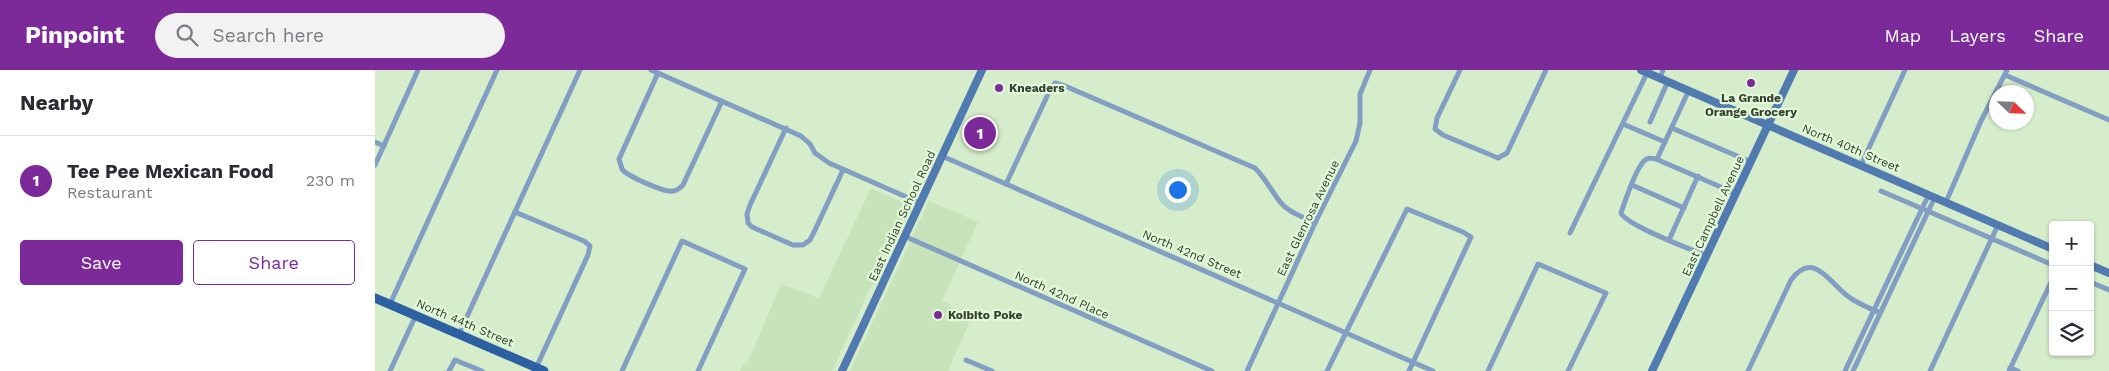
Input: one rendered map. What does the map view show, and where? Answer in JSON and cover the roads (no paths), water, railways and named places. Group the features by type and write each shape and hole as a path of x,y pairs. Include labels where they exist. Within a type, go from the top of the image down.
{"main road":[{"name":"East Indian School Road","path":"842,371 982,70"},
{"name":"East Campbell Avenue","path":"1652,371 1794,70"},
{"name":"North 40th Street","path":"1644,71 2049,246"},
{"path":"2092,266 2109,273"},
{"name":"North 44th Street","path":"375,298 538,370"}],"street":[{"path":"375,165 418,70"},
{"path":"390,304 497,70"},
{"path":"459,334 580,70"},
{"path":"651,70 786,128 807,140 822,160 920,203"},
{"name":"East Glenrosa Avenue","path":"1247,371 1315,222 1356,141 1361,123 1360,94 1370,70"},
{"path":"1459,70 1437,118 1435,129 1443,136 1498,158 1507,153 1546,70"},
{"path":"1660,78 1663,70"},
{"path":"1861,165 1905,70"},
{"path":"1570,234 1623,124 1644,71"},
{"path":"1946,202 1981,121 2006,72 2109,120"},
{"path":"658,73 619,159 625,173 640,180 673,191 683,185 722,101"},
{"path":"1649,122 1668,81"},
{"path":"1006,184 1050,90 1055,84 1065,86 1255,168 1263,176 1282,204 1290,211 1315,222"},
{"path":"1657,159 1689,90"},
{"path":"1623,124 1665,142"},
{"path":"786,128 747,214 748,223 756,229 793,245 803,246 815,230 843,170"},
{"path":"1672,128 1751,162"},
{"path":"375,142 384,146"},
{"name":"North 42nd Street","path":"942,156 1433,371"},
{"path":"1707,256 1623,217 1621,213 1632,185 1645,160 1651,158 1698,176 1737,194"},
{"path":"1669,240 1698,176"},
{"path":"1632,185 1684,208"},
{"path":"1881,191 2049,263"},
{"path":"1845,371 1923,208 1932,195"},
{"path":"1853,371 1929,211 1932,195"},
{"path":"1327,371 1407,208 1471,237 1409,371"},
{"path":"515,212 584,241 590,246 588,255 538,370"},
{"path":"1930,371 1999,225"},
{"name":"North 42nd Place","path":"905,236 1212,371"},
{"path":"622,371 682,241 745,269 698,371"},
{"path":"1488,371 1538,264 1606,293 1567,371"},
{"path":"1748,371 1791,280 1795,274 1805,268 1817,268 1849,298 1880,313"},
{"path":"1894,269 1900,272"},
{"path":"2094,284 2109,290"},
{"path":"2018,371 2010,369 2049,286"},
{"path":"390,371 416,315"},
{"path":"449,371 455,360 482,371"},
{"path":"966,360 992,371"}],"place":[{"name":"La Grande Orange Grocery","path":"1751,83"},
{"name":"Kneaders","path":"999,88"},
{"name":"Tee Pee Mexican Food","path":"980,133"},
{"name":"Koibito Poke","path":"938,315"}]}
